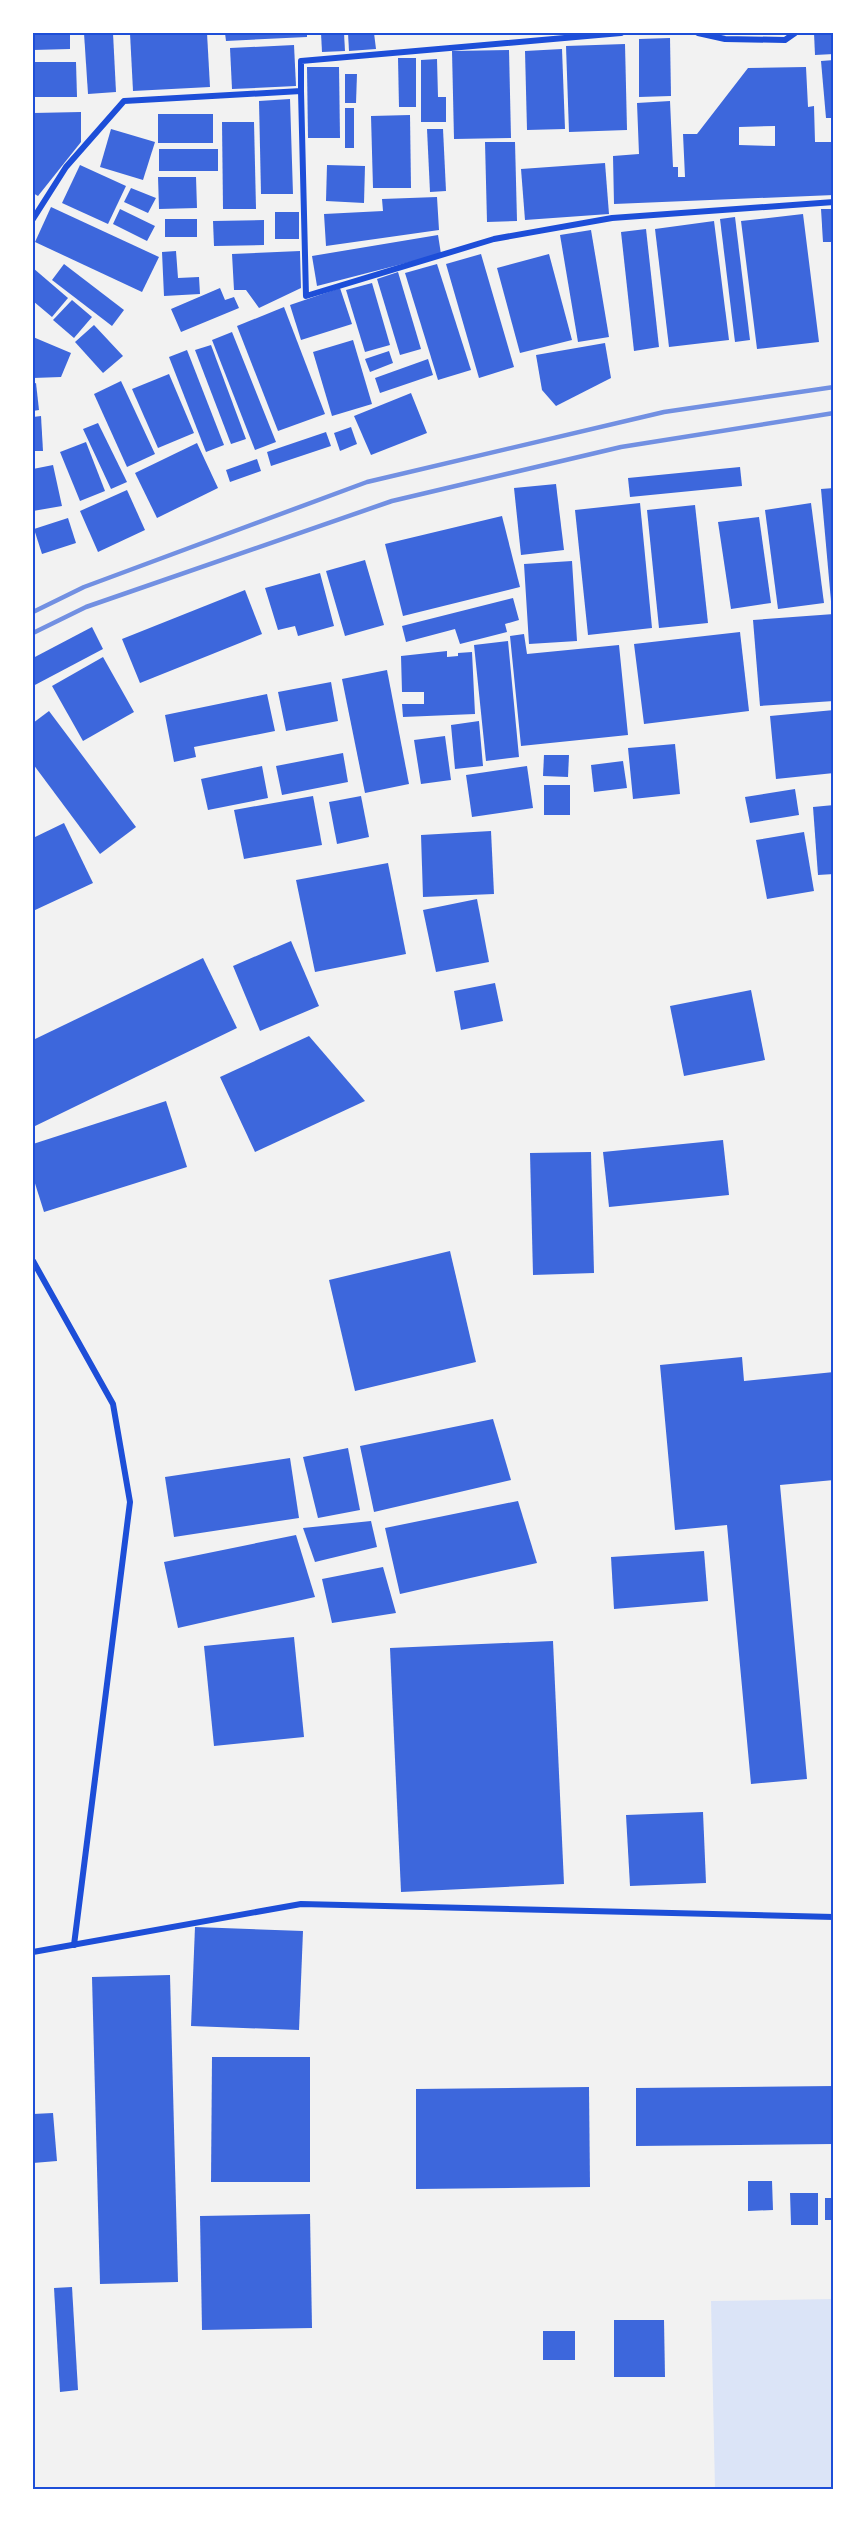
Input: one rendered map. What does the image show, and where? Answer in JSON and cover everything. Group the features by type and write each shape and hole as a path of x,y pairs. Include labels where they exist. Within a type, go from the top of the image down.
{"street":[{"path":"621,33 301,61 306,296 494,239 612,218 834,202"},
{"path":"698,33 724,39 786,40 795,33"},
{"path":"33,219 66,167 124,100 301,91"},
{"path":"33,1261 113,1404 130,1502 74,1945"},
{"path":"33,1953 301,1904 834,1917"}],"shaded area":[{"path":"834,2299 834,2489 715,2489 711,2301"}],"building":[{"path":"33,33 70,33 70,49 33,50"},
{"path":"84,33 113,33 116,92 88,94"},
{"path":"130,33 207,33 210,87 133,91"},
{"path":"225,33 307,33 307,37 226,41"},
{"path":"321,33 344,33 345,51 322,52"},
{"path":"348,33 374,33 376,49 349,51"},
{"path":"814,33 834,33 834,54 815,55"},
{"path":"670,38 671,96 639,97 639,39"},
{"path":"625,44 627,130 569,132 566,46"},
{"path":"294,45 296,86 232,89 230,48"},
{"path":"562,49 565,129 527,130 525,51"},
{"path":"509,50 511,138 454,139 452,51"},
{"path":"398,58 416,58 416,107 399,107"},
{"path":"437,59 438,97 446,97 446,122 421,122 421,60"},
{"path":"834,60 834,118 826,118 821,61"},
{"path":"33,62 76,62 77,97 33,97"},
{"path":"307,67 339,67 340,138 308,138"},
{"path":"806,67 808,107 814,106 815,142 831,142 834,146 834,195 614,204 613,156 639,154 637,103 670,101 673,167 678,167 678,177 685,177 683,134 697,134 748,68","holes":["775,126 775,146 739,145 739,127"]},
{"path":"345,74 357,74 356,103 345,103"},
{"path":"290,99 293,194 261,194 259,101"},
{"path":"345,108 354,108 354,148 345,148"},
{"path":"81,112 81,142 38,196 33,193 33,113"},
{"path":"158,114 213,114 213,143 158,143"},
{"path":"410,115 411,188 373,188 371,116"},
{"path":"222,122 254,122 256,209 223,209"},
{"path":"111,129 155,142 143,180 100,167"},
{"path":"427,129 443,129 446,191 430,192"},
{"path":"485,142 515,142 517,221 487,222"},
{"path":"159,149 218,149 218,171 159,171"},
{"path":"605,163 609,214 525,220 521,169"},
{"path":"80,165 126,186 108,224 62,203"},
{"path":"327,165 365,166 364,203 326,201"},
{"path":"158,177 196,177 197,208 159,209"},
{"path":"131,188 156,198 148,213 124,202"},
{"path":"437,197 439,230 326,246 324,214 383,211 382,199"},
{"path":"51,207 159,257 142,292 35,242"},
{"path":"120,209 155,226 147,241 113,224"},
{"path":"821,209 834,209 834,242 823,242"},
{"path":"275,212 299,212 299,239 275,239"},
{"path":"803,214 819,342 757,349 741,221"},
{"path":"735,217 750,340 735,342 720,219"},
{"path":"165,219 197,219 197,237 165,237"},
{"path":"264,220 264,245 214,246 213,221"},
{"path":"714,221 729,340 669,347 655,229"},
{"path":"646,229 659,347 634,351 621,232"},
{"path":"591,230 609,337 578,342 560,235"},
{"path":"438,235 441,254 317,286 312,256"},
{"path":"176,251 178,278 199,277 200,294 164,296 162,252"},
{"path":"300,251 301,288 259,308 246,290 234,290 232,254"},
{"path":"481,254 514,367 479,378 446,264"},
{"path":"549,254 572,340 520,353 497,268"},
{"path":"64,264 124,310 112,326 52,280"},
{"path":"437,264 471,370 438,380 405,273"},
{"path":"33,268 68,298 52,317 33,301"},
{"path":"398,272 421,349 400,355 377,279"},
{"path":"372,283 390,345 365,352 346,290"},
{"path":"220,288 225,300 234,297 239,308 181,332 171,309"},
{"path":"340,288 352,324 301,340 290,305"},
{"path":"72,300 92,317 74,338 53,320"},
{"path":"284,307 325,414 278,431 237,326"},
{"path":"94,325 123,356 103,373 75,342"},
{"path":"232,332 276,442 255,450 212,340"},
{"path":"33,337 71,353 61,377 33,378"},
{"path":"353,340 372,404 332,416 313,352"},
{"path":"605,343 611,378 556,406 542,390 536,355"},
{"path":"211,345 246,439 231,444 195,350"},
{"path":"187,350 224,445 206,452 169,357"},
{"path":"389,351 393,363 370,372 365,359"},
{"path":"428,359 433,375 380,393 375,378"},
{"path":"169,374 194,433 158,448 132,389"},
{"path":"121,381 155,454 127,467 94,394"},
{"path":"36,383 39,410 33,411 33,384"},
{"path":"411,393 427,433 371,455 354,416"},
{"path":"41,416 43,451 33,451 33,417"},
{"path":"98,423 127,482 111,489 83,429"},
{"path":"351,427 357,444 340,451 334,433"},
{"path":"326,432 331,446 271,466 267,452"},
{"path":"86,442 105,491 80,501 60,452"},
{"path":"197,443 218,488 157,518 135,473"},
{"path":"257,459 261,471 230,482 226,470"},
{"path":"53,465 62,506 33,511 33,469"},
{"path":"740,467 742,486 630,497 628,478"},
{"path":"556,484 564,550 521,555 514,488"},
{"path":"834,488 834,601 831,601 821,489"},
{"path":"127,490 145,530 98,552 80,511"},
{"path":"640,503 652,628 588,635 575,510"},
{"path":"811,503 824,603 778,609 765,510"},
{"path":"695,505 708,623 659,628 647,510"},
{"path":"502,516 520,587 403,616 385,544"},
{"path":"759,517 771,603 731,609 718,522"},
{"path":"68,518 76,543 42,554 34,529"},
{"path":"365,560 384,625 345,636 326,571"},
{"path":"572,561 577,641 529,644 524,564"},
{"path":"320,573 334,626 298,636 295,626 278,630 265,588"},
{"path":"245,590 262,634 140,683 122,639"},
{"path":"513,598 519,620 505,624 507,632 460,644 455,629 406,642 402,626"},
{"path":"834,614 834,701 760,706 753,620"},
{"path":"92,627 103,649 33,686 33,658"},
{"path":"740,632 749,711 644,724 634,644"},
{"path":"524,634 527,654 619,645 628,735 521,746 510,636"},
{"path":"508,641 519,757 486,761 474,645"},
{"path":"447,651 447,657 472,652 475,714 403,717 402,704 424,704 424,692 402,692 401,656"},
{"path":"103,657 134,712 83,741 52,686"},
{"path":"387,670 409,784 365,793 342,679"},
{"path":"331,682 338,721 286,731 278,692"},
{"path":"267,694 275,731 194,747 196,757 174,762 165,715"},
{"path":"834,710 834,773 776,779 770,716"},
{"path":"49,711 136,827 100,854 33,764 33,723"},
{"path":"479,721 483,766 455,769 451,725"},
{"path":"445,736 451,780 421,784 414,740"},
{"path":"675,744 680,794 633,799 628,748"},
{"path":"343,753 348,782 282,795 276,766"},
{"path":"544,755 569,755 568,777 543,776"},
{"path":"623,761 627,788 594,792 591,765"},
{"path":"262,766 268,798 208,810 201,779"},
{"path":"527,766 533,808 472,817 466,775"},
{"path":"544,785 570,785 570,815 544,815"},
{"path":"795,789 799,815 750,823 745,797"},
{"path":"313,796 322,845 244,859 234,810"},
{"path":"361,796 369,837 337,844 329,802"},
{"path":"834,805 834,874 818,875 813,807"},
{"path":"64,823 93,883 33,911 33,838"},
{"path":"491,831 494,894 423,897 421,835"},
{"path":"804,832 814,891 767,899 756,840"},
{"path":"388,863 406,954 315,972 296,880"},
{"path":"477,899 489,962 436,972 423,910"},
{"path":"291,941 319,1006 260,1031 233,966"},
{"path":"203,958 237,1028 33,1127 33,1040"},
{"path":"495,983 503,1021 461,1030 454,991"},
{"path":"751,990 765,1060 684,1076 670,1006"},
{"path":"309,1036 365,1101 255,1152 220,1077"},
{"path":"166,1101 187,1167 44,1212 33,1177 33,1144"},
{"path":"723,1140 729,1195 609,1207 603,1152"},
{"path":"591,1152 594,1273 533,1275 530,1153"},
{"path":"450,1251 476,1362 355,1391 329,1280"},
{"path":"742,1357 744,1381 834,1372 834,1480 780,1485 807,1779 751,1784 727,1525 675,1530 660,1365"},
{"path":"493,1419 511,1480 374,1512 360,1446"},
{"path":"348,1448 360,1510 318,1518 303,1457"},
{"path":"290,1458 299,1518 174,1537 165,1477"},
{"path":"518,1501 537,1563 400,1594 385,1528"},
{"path":"371,1521 377,1547 315,1562 303,1528"},
{"path":"296,1535 315,1597 178,1628 164,1562"},
{"path":"704,1551 708,1601 614,1609 611,1557"},
{"path":"383,1567 396,1613 332,1623 322,1579"},
{"path":"294,1637 304,1737 214,1746 204,1646"},
{"path":"553,1641 564,1884 401,1892 390,1648"},
{"path":"703,1812 706,1883 630,1886 626,1815"},
{"path":"195,1927 303,1931 299,2030 191,2026"},
{"path":"170,1975 178,2282 100,2284 92,1977"},
{"path":"212,2057 310,2057 310,2182 211,2182"},
{"path":"834,2086 834,2144 636,2146 636,2088"},
{"path":"589,2087 590,2187 416,2189 416,2089"},
{"path":"53,2113 57,2161 33,2163 33,2114"},
{"path":"748,2181 772,2181 773,2210 748,2211"},
{"path":"790,2193 818,2193 818,2225 791,2225"},
{"path":"825,2198 834,2198 834,2220 825,2220"},
{"path":"310,2214 312,2328 202,2330 200,2216"},
{"path":"72,2287 78,2390 60,2392 54,2288"},
{"path":"614,2320 664,2320 665,2377 614,2377"},
{"path":"543,2331 575,2331 575,2360 543,2360"}],"railway":[{"path":"33,612 84,587 367,482 664,412 834,387"},
{"path":"33,633 86,607 392,501 621,447 834,413"}]}
